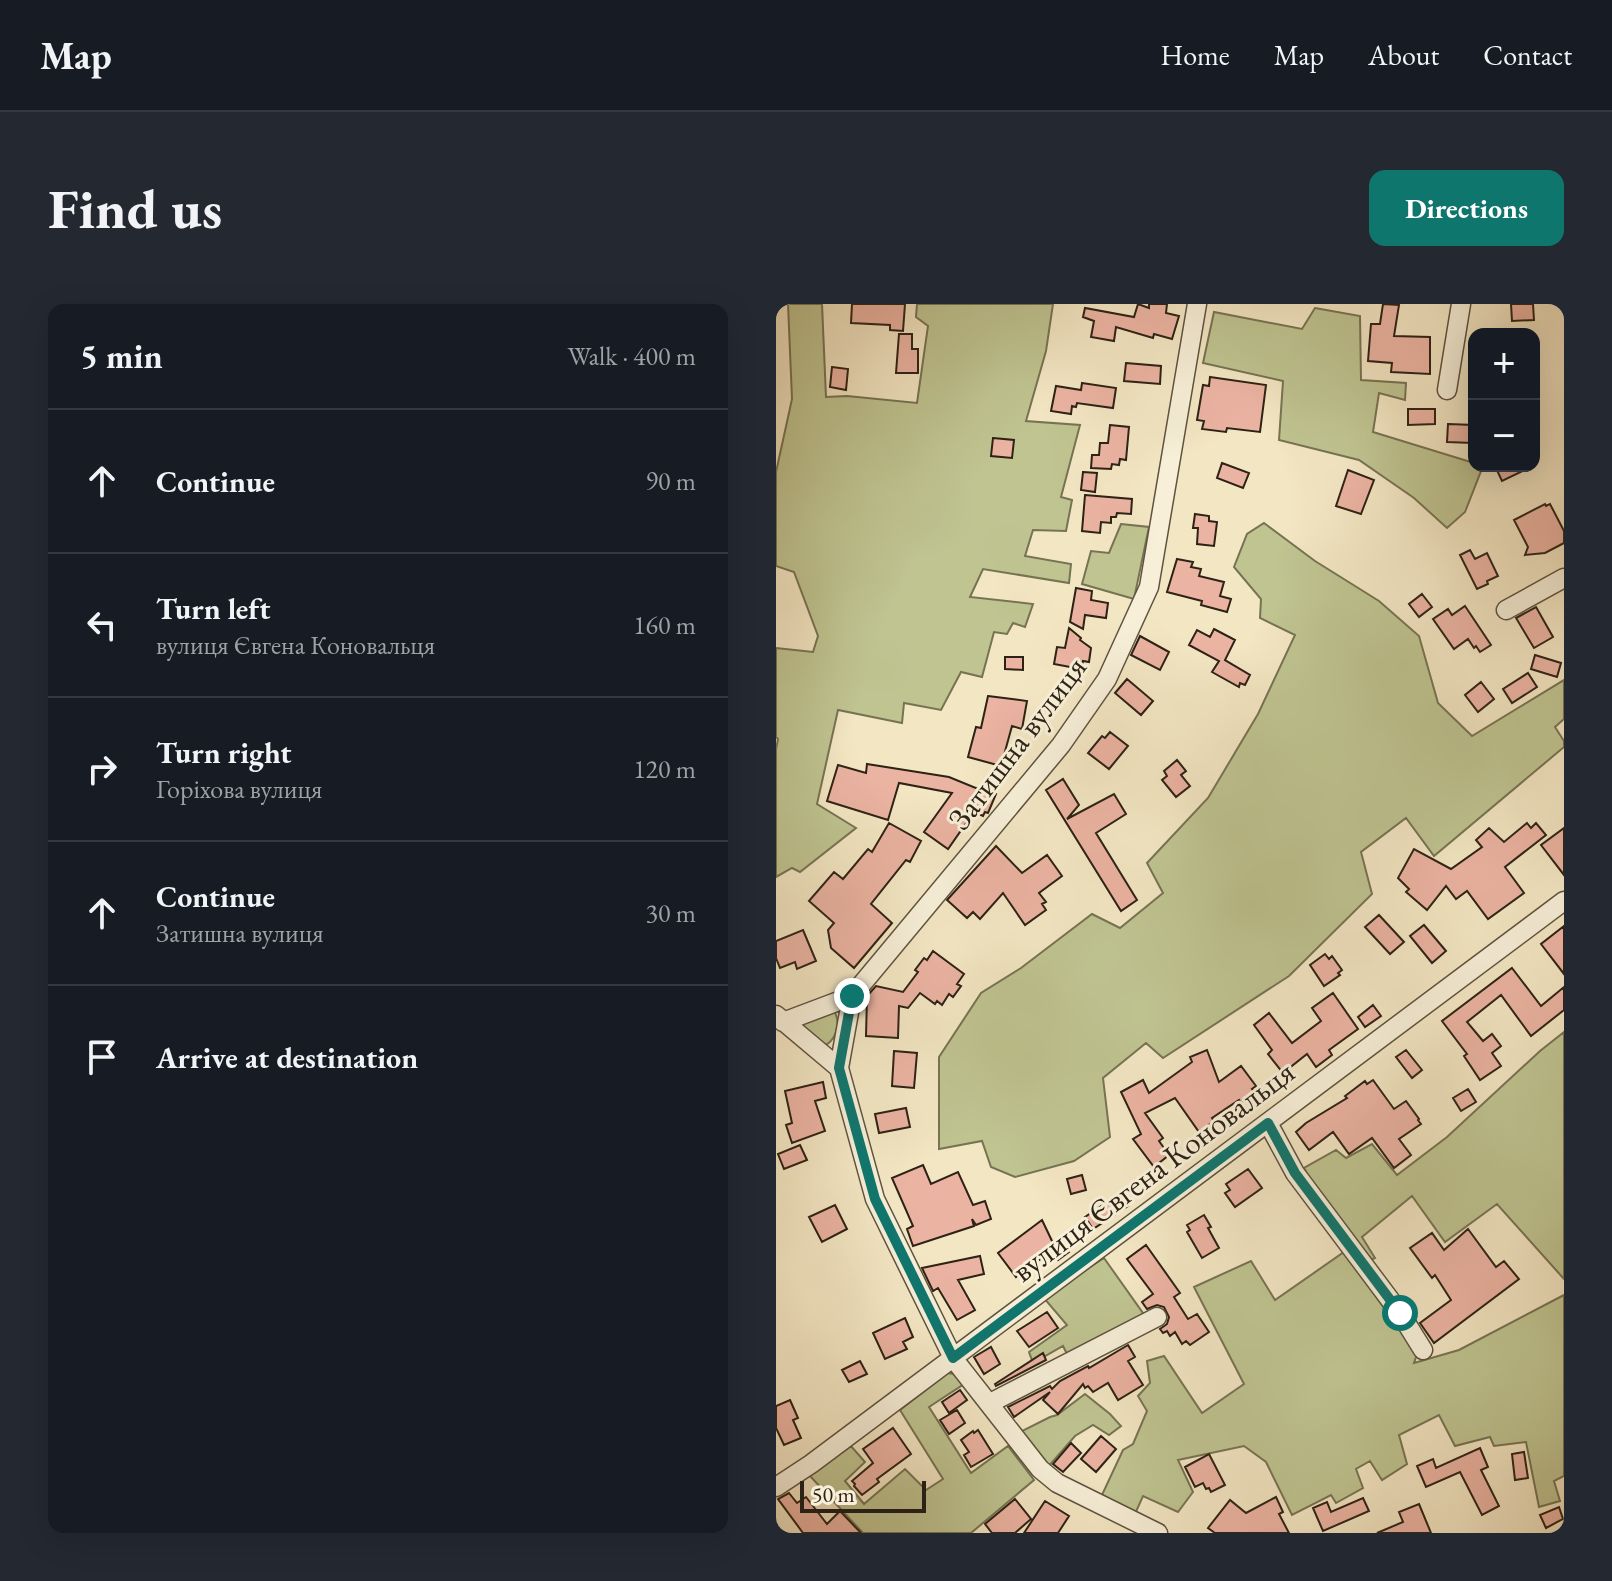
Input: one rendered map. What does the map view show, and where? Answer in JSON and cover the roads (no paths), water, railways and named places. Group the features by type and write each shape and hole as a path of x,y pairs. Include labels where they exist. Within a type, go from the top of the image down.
{"street":[{"name":"Затишна вулиця","path":"839,1068 852,996 1061,745 1107,679 1149,587 1197,304"},
{"path":"1447,390 1461,304"},
{"path":"1506,610 1564,578"},
{"name":"вулиця Євгена Коновальця","path":"776,1487 811,1464 1564,901"},
{"name":"Затишна вулиця","path":"780,1019 852,996"},
{"path":"780,1019 839,1068 875,1199 953,1358 1040,1469 1057,1483 1158,1533"},
{"path":"1268,1123 1295,1173 1400,1313 1423,1350"},
{"path":"990,1403 1157,1317"}]}
